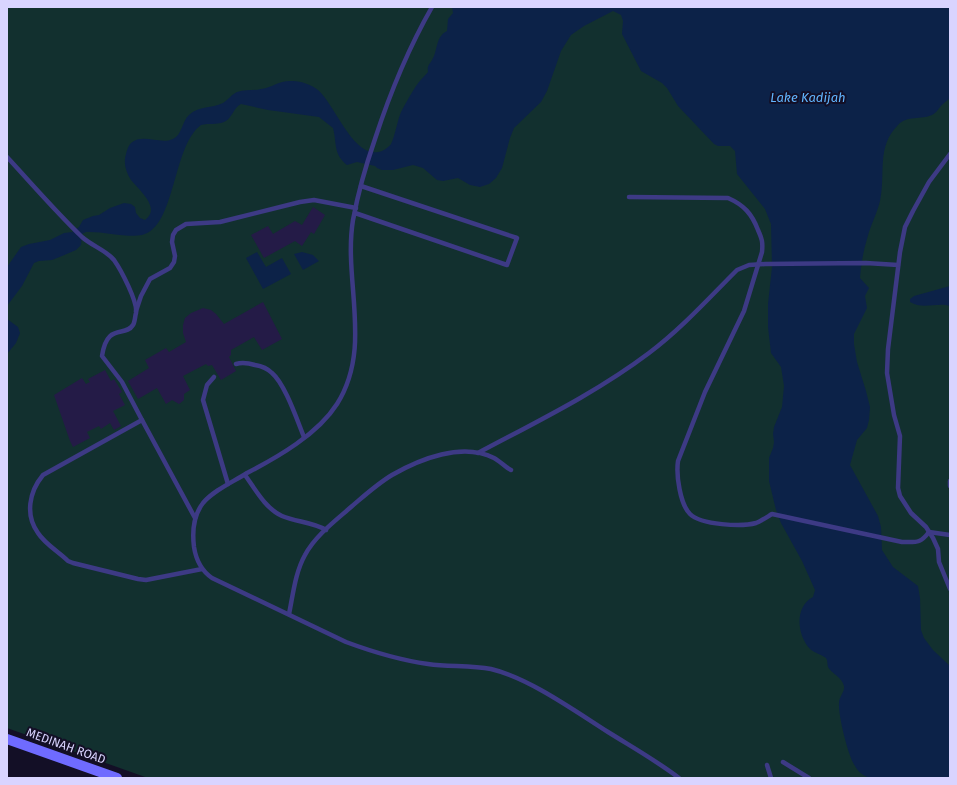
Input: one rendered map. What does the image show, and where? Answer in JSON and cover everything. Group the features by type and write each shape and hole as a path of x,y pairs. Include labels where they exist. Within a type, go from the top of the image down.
{"main road":[{"name":"MEDINAH ROAD","path":"7,739 117,778"}],"lane":[{"path":"432,7 420,27 390,95 372,147 355,210 351,244 356,330 352,366 343,394 320,424 304,437 245,475 212,494 204,502 195,518 192,530 194,550 202,569 212,578 346,642 380,655 429,664 476,667 508,675 555,699 680,778"},
{"path":"949,156 929,182 905,227 898,265 888,349 887,373 894,415 900,436 900,470 898,488 900,496 911,513 926,527 929,532 938,549 939,562 950,589"},
{"path":"7,157 84,239 113,259 128,286 136,311"},
{"path":"195,518 122,382 102,356 103,345 110,335 118,331 127,330 133,325 141,296 150,279 170,268 174,262 175,256 172,242 173,235 176,230 186,224 220,222 300,202 314,200 355,210 507,265 516,238 361,186"},
{"path":"629,197 728,198 747,210 754,219 763,242 758,265 744,311 705,392 678,461 677,470 684,504 691,515 702,520 732,525 756,523 772,514 902,542 919,542 924,539 929,532"},
{"path":"478,453 588,394 648,354 680,327 737,270 750,265 765,264 866,263 898,265"},
{"path":"236,364 246,363 257,365 272,373 281,384 304,437"},
{"path":"214,377 207,385 203,400 228,484"},
{"path":"142,420 43,475 39,480 29,503 30,516 34,526 41,537 68,561 78,565 146,580 202,569"},
{"path":"289,614 300,565 310,546 371,490 391,476 422,461 460,452 478,453 494,458 511,470"},
{"path":"245,475 272,511 283,516 319,526 326,530"},
{"path":"950,481 950,486"},
{"path":"929,532 950,535"},
{"path":"783,762 809,778"},
{"path":"767,765 771,778"}],"green space":[{"path":"7,7 950,7 950,778 148,778 7,728"}],"water":[{"name":"Lake Kadijah","path":"452,7 950,7 950,98 932,115 906,120 898,125 891,133 884,151 882,191 877,211 868,234 861,268 860,278 869,288 865,296 867,308 854,334 857,362 870,407 869,420 867,428 857,440 850,465 878,516 881,527 882,550 893,567 918,586 921,630 924,638 933,650 950,666 950,778 869,778 859,772 852,761 844,735 839,709 839,701 844,690 844,686 841,680 828,667 826,658 813,652 802,636 800,629 800,614 803,607 813,597 815,590 802,561 781,523 776,510 769,481 769,458 774,442 774,427 782,407 784,386 781,367 771,353 768,327 768,304 772,267 771,224 765,209 737,174 735,151 730,146 718,146 714,144 678,106 667,88 662,83 641,71 622,34 623,21 621,15 613,11 584,26 571,35 561,51 547,91 541,102 514,128 502,168 496,178 489,184 480,187 470,185 458,178 443,181 437,180 423,168 413,165 393,170 382,170 375,166 357,162 347,165 339,157 337,152 333,128 319,117 268,110 241,104 236,108 227,121 201,125 192,135 184,150 168,202 153,229 142,235 136,236 92,232 82,234 81,245 76,250 52,260 34,263 22,286 7,306 7,267 21,247 50,240 64,233 72,232 79,227 83,220 99,215 110,208 124,203 131,204 135,207 136,213 140,218 145,220 150,215 150,204 143,193 131,180 126,167 125,157 131,143 141,139 163,141 173,139 178,134 189,115 193,112 201,108 223,103 237,92 258,90 288,81 296,81 313,86 324,97 360,147 369,151 380,152 389,147 394,137 404,106 417,84 428,72 428,67 434,56 440,37 447,31 448,19 453,13"},
{"path":"257,252 266,267 282,258 291,274 263,289 246,258"},
{"path":"302,252 313,255 319,261 303,270 294,254"},
{"path":"950,286 950,306 925,306 910,302 910,299 914,296"},
{"path":"7,319 18,327 20,333 16,343 7,354"}],"building":[{"path":"313,207 325,215 314,234 311,232 302,246 295,241 264,258 251,235 268,226 273,234 295,221 302,225"},
{"path":"263,302 282,339 262,350 254,337 231,350 231,355 229,357 236,371 221,380 212,365 208,366 206,364 183,376 190,390 184,394 184,400 179,404 172,400 166,404 157,388 138,399 128,381 149,368 145,360 166,348 169,352 186,342 183,333 183,325 185,318 191,313 203,308 211,310 224,324"},
{"path":"105,370 111,381 114,379 122,392 119,394 125,405 113,411 121,426 114,430 110,423 101,429 99,426 87,432 90,438 73,447 54,395 82,378 86,384 90,382 88,379"}]}
